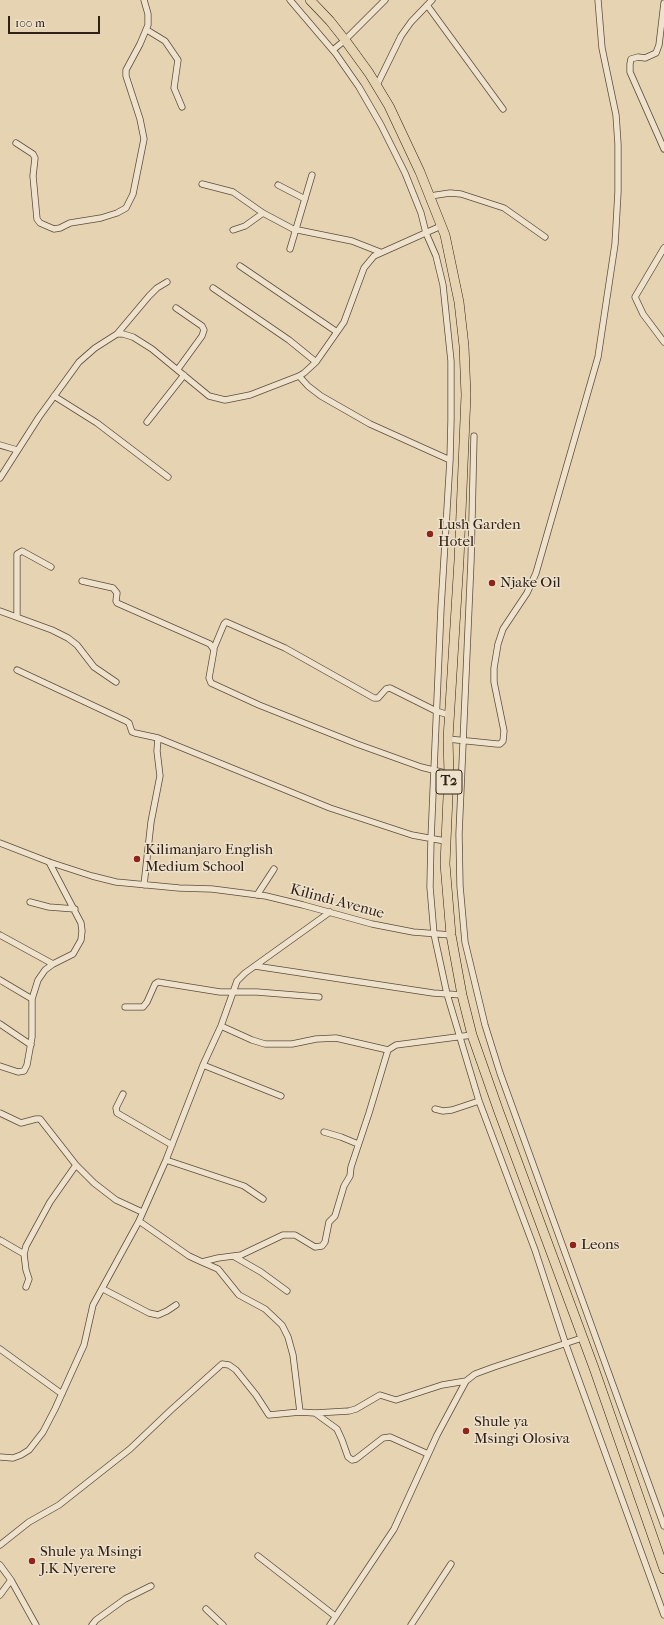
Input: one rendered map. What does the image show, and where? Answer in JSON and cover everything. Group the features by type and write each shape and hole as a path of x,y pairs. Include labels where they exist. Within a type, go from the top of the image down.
{"highway":[{"name":"T2","path":"310,0 330,21 345,40 377,85 400,126 445,235 459,302 464,346 466,395 460,538 448,715 449,774 445,864 451,935 462,995 472,1035 664,1569"}],"street":[{"path":"16,143 34,154 33,176 37,218 40,223 54,229 60,228 70,223 101,218 117,213 126,208 133,194 144,139 140,119 127,82 126,70 147,30 148,14 144,0"},
{"path":"290,0 333,50 359,88 381,125 405,173 421,213 426,233 436,256 443,285 451,361 450,460 436,711 431,839 430,887 434,934 447,994 479,1101 536,1250 566,1344 664,1615"},
{"path":"333,50 385,0"},
{"path":"377,85 401,36 411,22 432,0"},
{"path":"448,739 497,744 500,744 503,741 504,734 494,682 494,668 498,644 503,629 527,593 536,573 598,357 615,244 618,192 618,144 616,115 602,48 598,0"},
{"path":"664,4 659,45 656,53 645,58 638,57 632,59 630,64 630,72 664,148"},
{"path":"427,5 503,109"},
{"path":"147,30 165,41 178,60 174,88 182,107"},
{"path":"290,249 312,175"},
{"path":"202,184 229,190 263,213 295,230 352,241 380,252"},
{"path":"278,185 305,200"},
{"path":"430,196 450,193 460,194 504,208 545,237"},
{"path":"233,230 245,226 263,213"},
{"path":"117,334 127,335 152,349 178,369 205,393 212,397 226,400 250,395 304,373 316,362 344,322 353,299 359,277 364,268 380,252 441,226"},
{"path":"664,248 635,298 643,314 664,342"},
{"path":"240,266 337,332"},
{"path":"0,478 17,450 54,396 84,357 117,334 149,296 157,288 167,282"},
{"path":"213,288 268,325 316,362"},
{"path":"176,308 202,326 204,330 202,336 178,369"},
{"path":"147,422 184,375"},
{"path":"298,376 321,396 370,424 450,460"},
{"path":"54,396 97,423 168,477"},
{"path":"474,436 471,562 459,834 465,942 485,1026 500,1073 664,1526"},
{"path":"0,445 17,450"},
{"path":"17,617 17,554 22,551 51,567"},
{"path":"82,581 113,588 117,593 117,603 210,644 214,648"},
{"path":"0,611 52,630 68,638 77,645 94,667 116,682"},
{"path":"448,715 436,711 390,688 386,689 378,698 374,698 285,648 226,622 214,648 209,678 211,683 258,705 387,755 434,771 449,774"},
{"path":"17,670 76,696 126,721 130,725 132,732 158,738 253,778 330,808 412,835 445,841"},
{"path":"144,885 152,822 160,776 157,751 158,738"},
{"name":"Kilindi Avenue","path":"0,843 48,862 116,882 212,889 257,895 286,900 372,924 413,932 451,935"},
{"path":"0,1066 18,1072 24,1071 28,1066 31,1045 32,999 38,980 45,970 53,964 73,954 81,940 81,924 75,909 48,862"},
{"path":"257,895 274,868"},
{"path":"30,902 49,907 75,909"},
{"path":"0,1457 13,1458 21,1456 35,1444 43,1432 62,1394 84,1345 93,1305 139,1221 166,1160 238,981 245,973 330,912"},
{"path":"0,935 53,964"},
{"path":"255,966 462,995"},
{"path":"0,980 32,999"},
{"path":"125,1007 143,1007 147,1002 155,984 158,982 220,992 234,991 319,997"},
{"path":"0,1024 31,1045"},
{"path":"221,1026 252,1040 265,1044 292,1044 316,1039 336,1038 388,1050"},
{"path":"202,1262 218,1258 235,1257 283,1235 295,1235 315,1247 322,1246 325,1242 329,1222 338,1211 344,1186 350,1176 351,1167 388,1050 396,1045 472,1035"},
{"path":"203,1065 281,1096"},
{"path":"123,1094 116,1108 117,1112 172,1144"},
{"path":"435,1108 443,1111 452,1110 479,1101"},
{"path":"0,1113 21,1123 40,1119 76,1165 107,1195 142,1212"},
{"path":"324,1132 358,1144"},
{"path":"166,1160 244,1186 263,1199"},
{"path":"26,1287 28,1279 24,1254 26,1246 50,1202 76,1165"},
{"path":"139,1221 189,1256 218,1269 239,1295 265,1308 282,1325 288,1337 293,1355 300,1412"},
{"path":"0,1240 24,1254"},
{"path":"235,1257 261,1272 287,1291"},
{"path":"103,1289 149,1313 158,1315 167,1312 176,1305"},
{"path":"330,1625 394,1529 441,1426 466,1381 475,1374 582,1338"},
{"path":"0,1349 62,1394"},
{"path":"0,1545 29,1522 59,1505 130,1449 222,1364 229,1364 236,1370 256,1395 268,1415 300,1412 315,1413 349,1411 356,1409 380,1395 396,1400 442,1385 466,1381"},
{"path":"315,1413 337,1430 348,1457 352,1460 356,1460 383,1438 390,1437 428,1454"},
{"path":"0,1451 6,1457"},
{"path":"258,1556 335,1616"},
{"path":"411,1625 451,1564"},
{"path":"0,1565 11,1580 36,1625"},
{"path":"0,1595 11,1580"},
{"path":"92,1625 96,1620 120,1603 151,1586"},
{"path":"206,1609 223,1625"}],"place":[{"name":"Lush Garden Hotel","path":"430,534"},
{"name":"Njake Oil","path":"492,583"},
{"name":"Kilimanjaro English Medium School","path":"137,859"},
{"name":"Leons","path":"573,1245"},
{"name":"Shule ya Msingi Olosiva","path":"466,1431"},
{"name":"Shule ya Msingi J.K Nyerere","path":"32,1561"}]}
